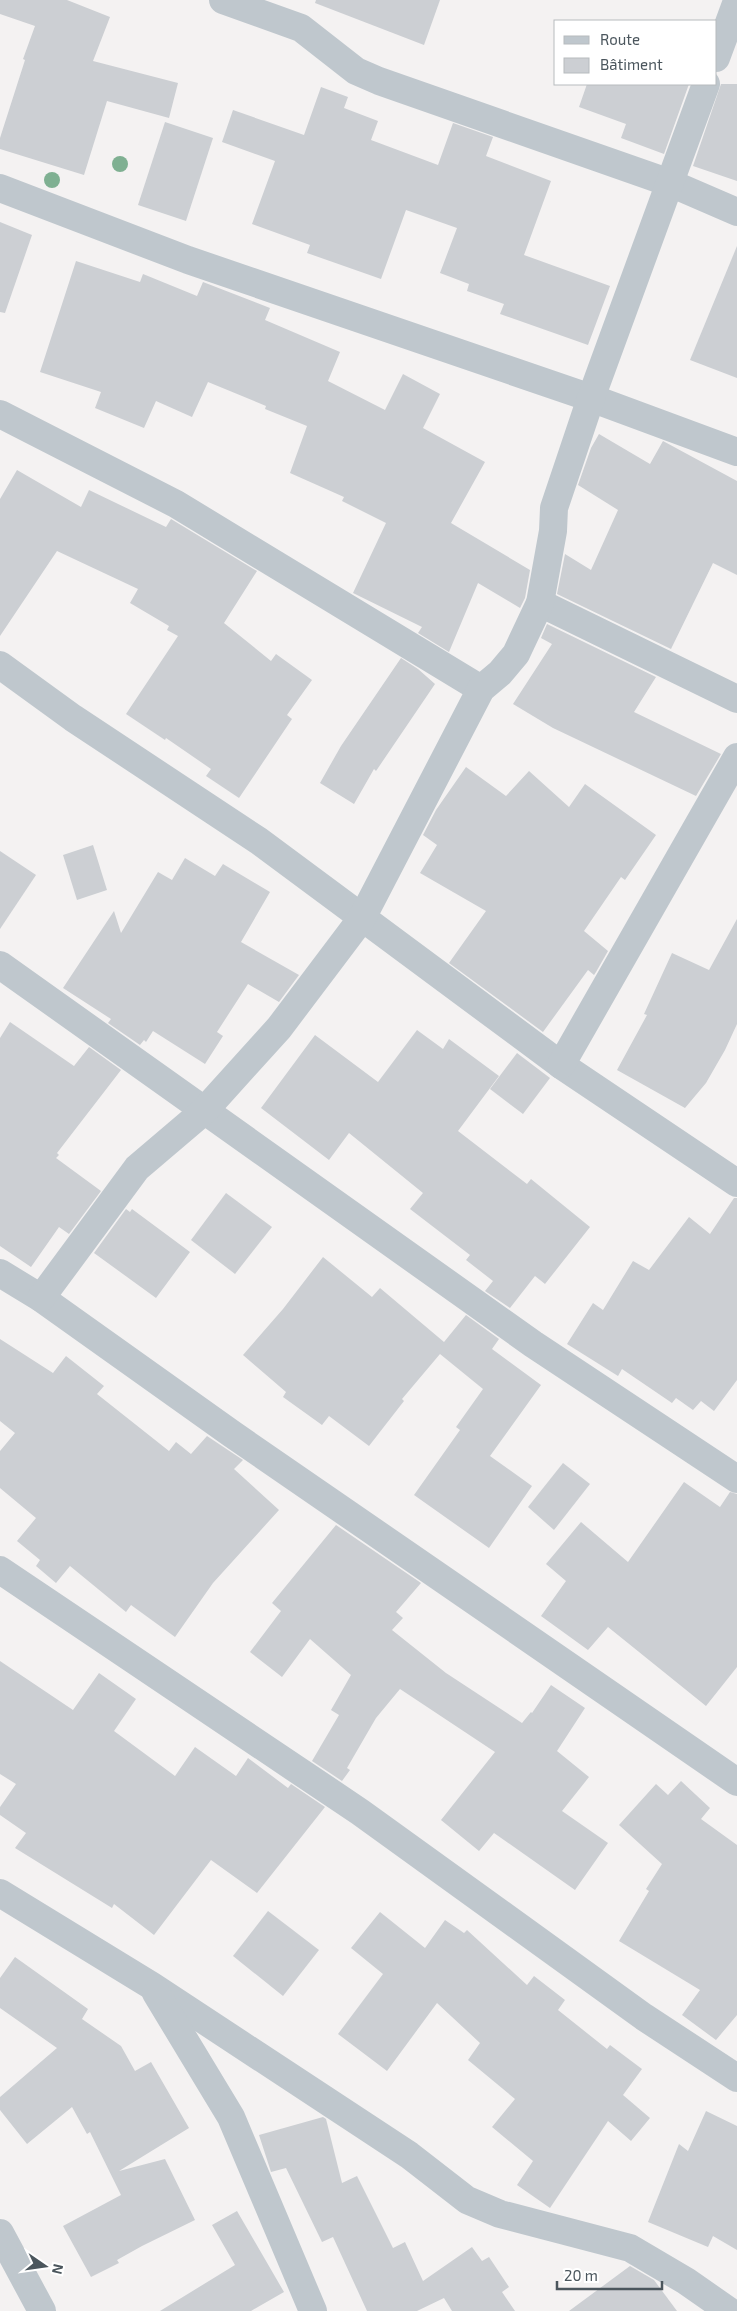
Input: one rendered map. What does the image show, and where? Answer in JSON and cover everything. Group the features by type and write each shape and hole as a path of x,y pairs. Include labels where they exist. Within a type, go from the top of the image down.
{"street":[{"path":"223,0 301,28 356,71 378,81 670,183 737,212"},
{"path":"717,55 737,1"},
{"path":"41,1298 137,1168 204,1111 279,1028 362,918 481,689 500,673 516,654 540,603 553,531 554,508 591,398 706,85"},
{"path":"0,188 188,260 591,398 737,452"},
{"path":"0,414 176,504 481,689"},
{"path":"540,603 737,699"},
{"path":"0,664 73,718 259,842 561,1065 737,1183"},
{"path":"561,1065 737,757"},
{"path":"0,965 534,1344 737,1479"},
{"path":"0,1273 41,1298 232,1434 737,1782"},
{"path":"0,1570 360,1812 644,2016 737,2078"},
{"path":"0,1893 152,1986 408,2155 467,2200 500,2214 630,2248 686,2281 729,2311"},
{"path":"152,1986 231,2117 313,2311"},
{"path":"0,2233 42,2311"}],"building":[{"path":"0,0 67,0 110,17 93,61 178,83 169,118 107,101 84,175 0,149 0,138 25,60 23,59 35,26 0,14"},
{"path":"316,0 440,0 424,45 315,3"},
{"path":"721,84 737,84 737,181 693,166"},
{"path":"587,85 689,85 664,154 621,138 626,124 579,107"},
{"path":"321,87 348,97 344,108 378,121 371,140 438,165 453,123 493,137 486,156 551,181 524,255 610,286 588,345 500,314 504,304 467,291 469,284 440,273 457,228 406,210 381,279 307,253 310,245 252,224 275,161 222,142 233,110 304,135"},
{"path":"165,122 213,138 186,221 138,205"},
{"path":"0,222 32,235 5,313 0,312"},
{"path":"737,246 737,378 690,360"},
{"path":"76,261 140,282 143,274 197,296 203,282 270,308 265,320 340,352 328,381 385,410 403,374 440,394 423,428 485,462 451,523 530,570 525,598 520,608 478,583 449,652 418,633 422,627 353,593 386,523 342,501 344,497 290,473 307,426 265,409 266,406 208,382 192,417 156,401 144,428 95,408 101,392 40,372"},
{"path":"599,434 650,464 663,441 737,481 737,575 713,563 671,649 557,594 565,554 591,570 618,510 578,485 591,448"},
{"path":"17,470 81,507 89,490 166,527 171,519 257,571 224,623 271,661 276,654 312,680 287,715 292,719 239,798 206,776 211,769 166,738 165,740 126,714 178,636 167,630 169,626 130,603 138,589 57,551 0,636 0,499"},
{"path":"547,624 656,677 634,712 721,754 696,796 553,728 513,704 552,644 541,638"},
{"path":"401,658 418,669 435,684 376,771 374,769 354,804 320,783 341,746"},
{"path":"466,767 506,796 529,771 569,807 585,784 656,835 625,880 621,877 584,931 608,951 596,972 594,975 588,970 543,1032 449,963 486,911 420,873 437,845 423,835 436,810"},
{"path":"93,845 107,890 77,900 63,855"},
{"path":"0,851 36,875 0,929"},
{"path":"185,858 215,876 223,864 270,892 241,942 299,975 279,1002 248,984 217,1032 223,1036 205,1064 153,1031 146,1042 144,1040 140,1045 108,1023 111,1019 63,988 114,911 121,933 158,872 172,880"},
{"path":"737,919 737,1024 706,1083 685,1108 617,1070 647,1015 644,1014 672,953 709,970"},
{"path":"10,1022 74,1066 89,1047 121,1070 57,1153 59,1155 56,1158 101,1191 69,1234 59,1227 31,1267 0,1246 0,1038"},
{"path":"417,1030 443,1049 449,1039 499,1076 458,1131 527,1184 531,1179 590,1227 545,1284 535,1276 510,1308 485,1291 493,1281 466,1260 470,1255 410,1209 423,1193 349,1133 329,1160 261,1108 315,1035 378,1082"},
{"path":"517,1053 550,1078 523,1114 490,1089"},
{"path":"226,1193 272,1227 235,1274 191,1240"},
{"path":"734,1198 737,1198 737,1380 714,1411 701,1401 693,1410 676,1398 672,1403 622,1369 618,1376 567,1344 593,1303 603,1310 633,1261 649,1270 689,1217 710,1234"},
{"path":"126,1209 130,1212 132,1209 190,1252 156,1298 94,1253"},
{"path":"323,1257 372,1297 380,1288 444,1342 466,1315 499,1339 492,1349 541,1385 490,1456 532,1486 489,1548 414,1495 460,1430 456,1427 483,1389 440,1354 402,1399 404,1401 369,1446 329,1416 322,1425 283,1397 286,1392 243,1355 283,1309"},
{"path":"0,1339 53,1373 66,1356 104,1386 97,1394 169,1451 176,1442 191,1454 207,1436 243,1460 234,1469 279,1510 213,1583 175,1637 131,1605 126,1612 70,1566 56,1583 36,1566 40,1560 17,1541 36,1518 0,1488 0,1451 15,1433 0,1421"},
{"path":"563,1463 590,1484 554,1530 528,1507"},
{"path":"684,1482 720,1507 730,1492 737,1494 737,1667 706,1706 608,1627 588,1650 541,1616 566,1581 546,1564 581,1522 628,1562"},
{"path":"336,1525 421,1583 396,1612 403,1618 392,1630 446,1673 522,1723 532,1713 551,1685 585,1708 557,1751 589,1777 562,1811 608,1843 575,1890 494,1833 479,1851 441,1820 495,1752 400,1689 376,1718 347,1768 350,1770 342,1781 312,1761 339,1715 331,1710 351,1675 310,1639 282,1677 250,1652 281,1611 272,1603"},
{"path":"0,1661 73,1710 99,1673 136,1699 114,1731 175,1776 195,1747 236,1776 248,1758 288,1788 291,1784 325,1807 257,1893 211,1860 154,1935 114,1904 112,1908 15,1848 26,1833 0,1815 0,1807 16,1784 0,1774"},
{"path":"681,1781 710,1808 701,1819 737,1845 737,2015 716,2040 682,2015 700,1990 619,1941 649,1891 646,1889 662,1864 619,1825 656,1784 668,1795"},
{"path":"268,1911 319,1950 283,1996 233,1956"},
{"path":"380,1912 425,1948 445,1920 464,1933 467,1930 527,1985 534,1976 565,2000 558,2010 607,2049 610,2045 642,2069 623,2095 650,2118 631,2141 608,2121 550,2208 517,2185 533,2161 492,2127 515,2099 468,2060 480,2043 437,2003 387,2071 338,2034 383,1974 351,1948"},
{"path":"15,1957 88,2009 82,2019 121,2046 135,2071 151,2062 189,2128 119,2171 165,2159 195,2220 142,2246 117,2260 119,2263 91,2277 63,2226 121,2195 90,2132 87,2134 72,2107 27,2144 0,2110 0,2097 57,2048 0,2008 0,1978"},
{"path":"706,2111 737,2126 737,2250 713,2236 708,2247 648,2222 679,2144 688,2151"},
{"path":"323,2117 326,2119 342,2183 357,2176 393,2248 405,2242 423,2281 472,2247 482,2261 489,2257 509,2287 502,2292 515,2311 452,2311 444,2298 417,2311 367,2311 333,2237 322,2242 286,2168 271,2172 259,2135"},
{"path":"237,2211 284,2292 251,2311 160,2311 235,2265 212,2225"},
{"path":"630,2266 654,2280 677,2311 569,2311"}]}
